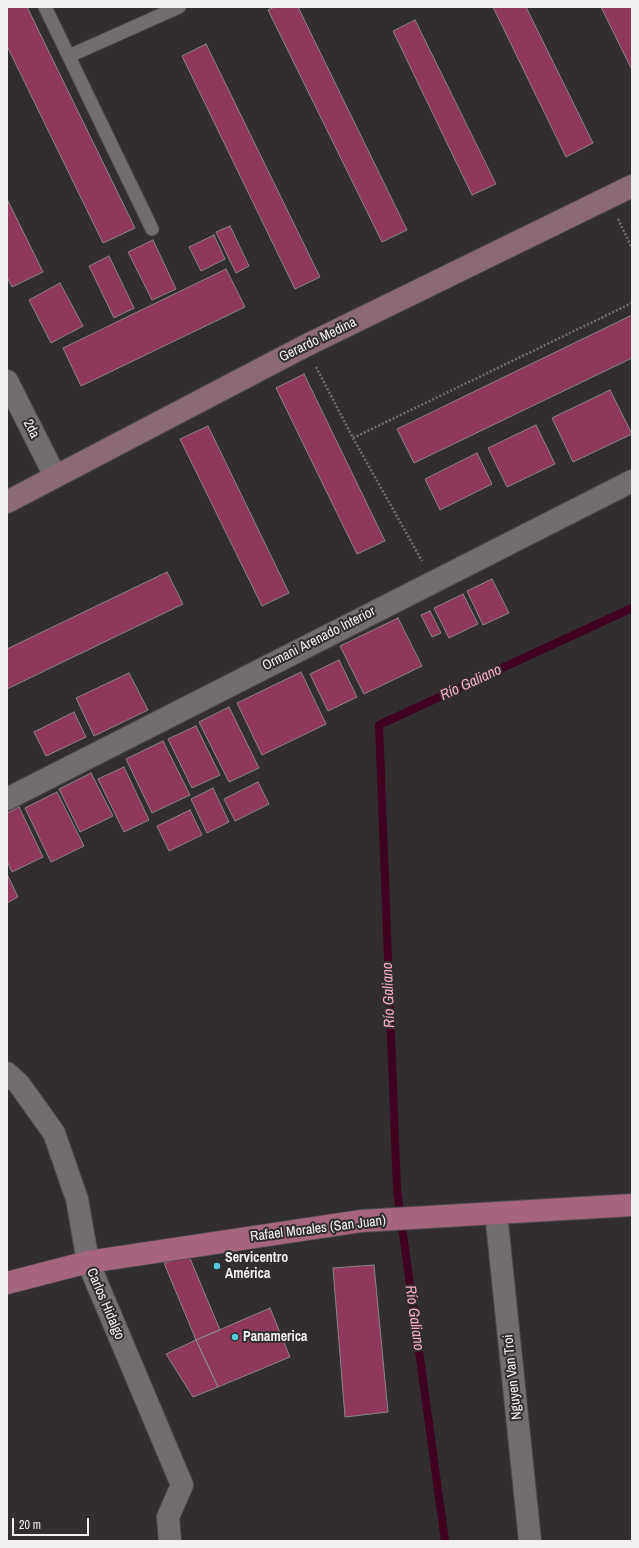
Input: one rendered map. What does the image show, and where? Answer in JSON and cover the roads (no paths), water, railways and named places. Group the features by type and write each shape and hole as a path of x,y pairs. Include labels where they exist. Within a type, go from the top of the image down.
{"main road":[{"name":"Rafael Morales (San Juan)","path":"7,1283 88,1262 361,1221 632,1204"}],"street":[{"name":"Gerardo Medina","path":"7,502 305,346 632,186"},
{"name":"2da","path":"7,381 55,476"},
{"name":"Ormani Arenado Interior","path":"7,799 632,481"},
{"name":"Carlos Hidalgo","path":"7,1073 19,1084 54,1133 77,1199 88,1262 182,1485 168,1517 170,1541"},
{"name":"Nguyen Van Troi","path":"496,1213 530,1541"}],"lane":[{"path":"45,7 152,229"},
{"path":"69,56 179,7"}],"waterway":[{"name":"Río Galiano","path":"445,1541 397,1190 379,725 632,608"}],"place":[{"name":"Servicentro América","path":"217,1266"},
{"name":"Panamerica","path":"235,1337"}]}
